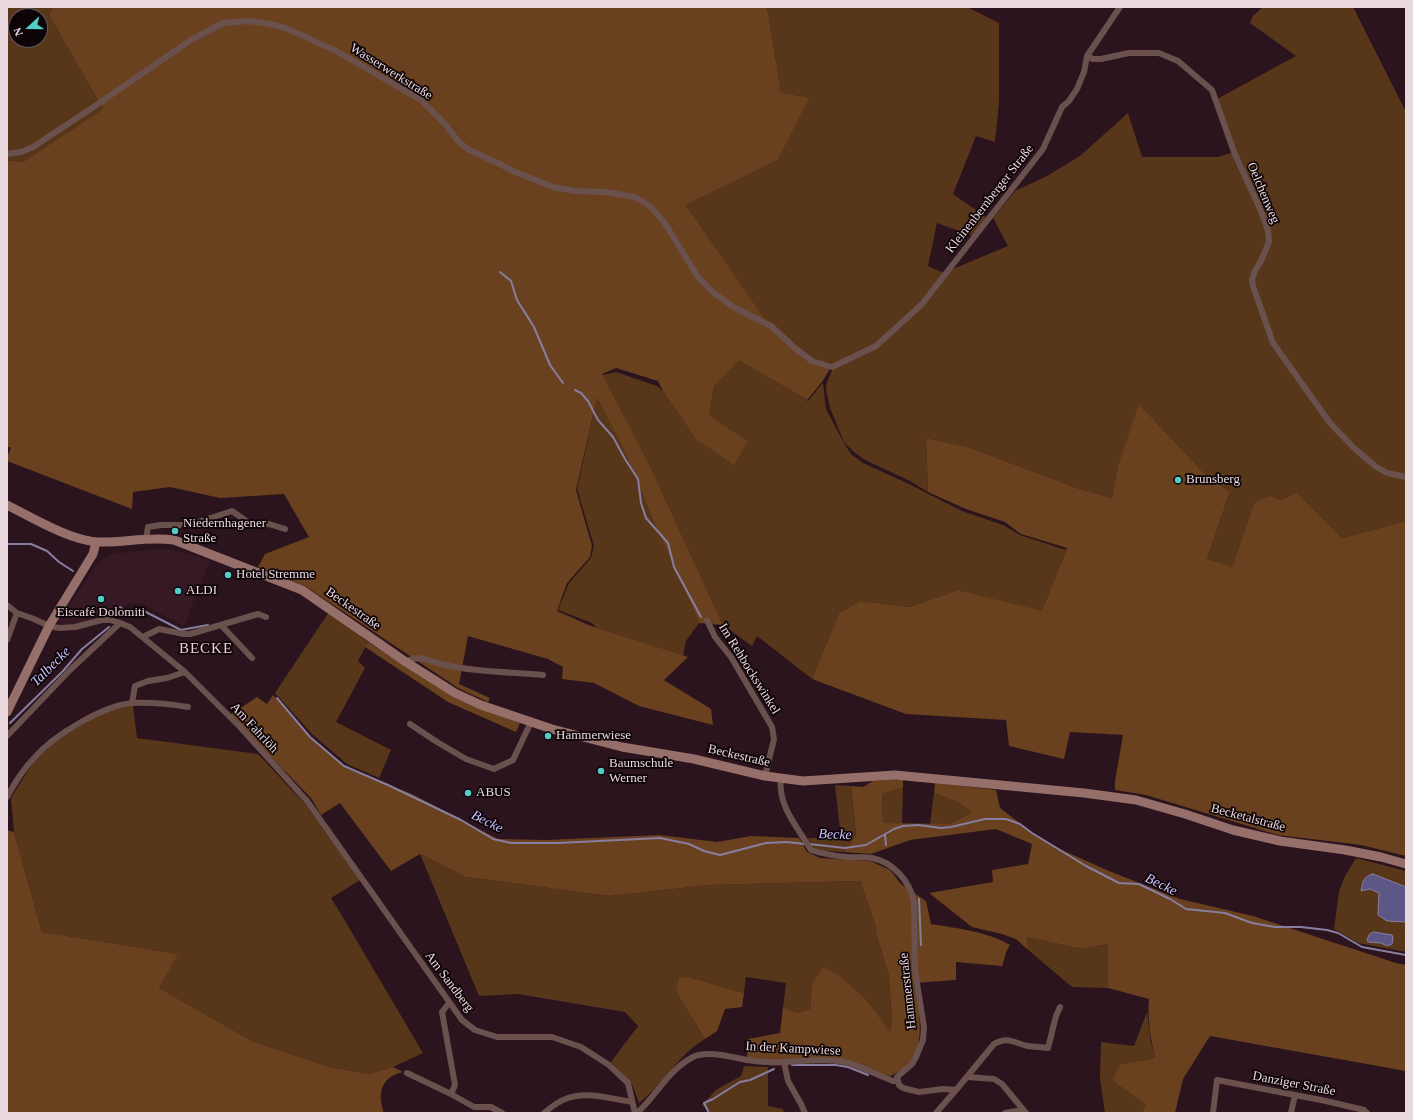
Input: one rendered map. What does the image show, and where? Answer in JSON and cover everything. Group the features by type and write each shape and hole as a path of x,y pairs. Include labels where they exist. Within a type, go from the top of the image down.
{"main road":[{"path":"7,505 74,537 96,542 146,539"},
{"name":"Beckestraße","path":"146,539 164,538 174,540 302,590 406,662 455,693 474,702 552,729 622,747 694,759 765,776 803,781 895,775 1084,794"},
{"path":"7,712 49,626 93,554 96,542"},
{"name":"Becketalstraße","path":"1084,794 1136,800 1233,830 1280,842 1345,850 1381,857 1406,864"}],"street":[{"name":"Kleinenbernberger Straße","path":"832,367 876,346 922,304 1043,149 1062,107 1069,101 1077,89 1084,72 1087,56 1120,7"},
{"name":"Wasserwerkstraße","path":"7,154 21,152 33,146 92,108 191,40 223,23 249,21 286,28 338,52 421,100 445,124 458,141 469,150 515,172 553,186 575,191 605,192 635,197 650,206 664,222 698,277 714,293 733,307 771,326 796,349 812,361 832,367"},
{"name":"Oelchenweg","path":"1087,56 1093,59 1101,59 1129,53 1159,53 1178,60 1212,90 1234,152 1261,211 1268,231 1266,251 1252,279 1253,286 1273,343 1330,423 1354,448 1375,466 1388,473 1406,477"},
{"path":"146,539 148,527 161,525 189,525 232,511 249,523 257,525 269,524 285,529"},
{"path":"7,605 18,613 49,626"},
{"path":"7,640 18,613"},
{"path":"143,637 159,629 190,634 258,614 266,617"},
{"name":"Am Fahrlöh","path":"49,626 59,628 75,627 102,620 110,620 130,627 185,672 240,727 307,801"},
{"name":"Im Rehbockswinkel","path":"706,620 715,637 731,657 772,727 774,739 765,776"},
{"path":"7,736 70,670 120,623"},
{"path":"221,625 252,658"},
{"path":"406,662 412,658 418,658 469,669 543,675"},
{"path":"132,703 135,686 148,681 167,678 185,672"},
{"path":"7,797 18,777 43,748 83,721 102,712 132,703 159,703 188,707"},
{"path":"410,724 466,759 494,769 513,760 531,722"},
{"name":"Hammerstraße","path":"781,778 780,788 784,804 811,850 822,854 879,860 891,866 898,872 905,880 912,893 914,902 915,971 924,1027 923,1040 916,1057 912,1064 897,1077 898,1081"},
{"name":"Am Sandberg","path":"307,801 462,1020 475,1030 497,1037 552,1037 581,1047 609,1065 628,1083 636,1113"},
{"path":"449,1003 442,1012 454,1085 451,1094"},
{"path":"936,1113 968,1077 994,1044 1002,1040 1012,1040 1027,1046 1048,1048 1056,1016 1060,1007"},
{"name":"In der Kampwiese","path":"636,1113 645,1105 671,1073 692,1058 701,1054 732,1056 747,1060 784,1062 811,1060 844,1062 893,1081 898,1081"},
{"path":"784,1062 788,1081 805,1113"},
{"path":"407,1073 474,1107 491,1108 502,1113"},
{"path":"968,1077 989,1078 1002,1084 1024,1111"},
{"name":"Danziger Straße","path":"1213,1113 1217,1080 1364,1110 1367,1113"},
{"path":"898,1081 902,1088 919,1092 943,1089 956,1090"},
{"path":"544,1113 568,1098 581,1095 632,1102"},
{"path":"1291,1113 1295,1095"},
{"path":"1005,1113 1024,1111"}],"shaded area":[{"path":"7,7 52,7 49,15 103,109 23,162 7,160"},
{"path":"52,7 767,7 781,92 809,98 778,160 686,205 770,327 812,362 831,367 822,382 807,400 739,360 714,386 709,415 748,441 734,465 695,438 663,391 658,381 616,368 602,374 652,470 723,625 699,623 653,520 623,447 597,398 576,490 592,546 590,557 567,583 557,611 591,626 688,657 664,680 711,709 713,725 639,706 594,683 562,679 563,667 548,659 468,636 459,684 490,698 488,702 458,688 305,586 258,567 265,554 309,537 284,494 220,498 170,487 133,492 132,509 7,461 7,454 8,455 11,448 7,446 7,160 23,162 103,109 49,15"},
{"path":"767,7 967,7 999,23 999,103 995,142 976,136 953,194 986,217 973,236 937,223 928,266 944,273 920,302 875,344 832,364 813,359 766,322 686,205 778,160 808,98 781,92"},
{"path":"1263,7 1353,7 1406,112 1406,476 1398,475 1375,465 1332,422 1278,351 1253,279 1262,262 1269,231 1241,165 1217,99 1296,56 1250,23 1253,16"},
{"path":"1128,113 1142,157 1218,157 1234,152 1261,212 1268,242 1251,278 1272,344 1330,423 1374,467 1406,477 1406,521 1342,538 1297,493 1280,500 1254,503 1232,568 1207,559 1230,492 1204,473 1140,405 1118,465 1112,498 1077,488 968,447 926,438 928,492 910,481 865,460 844,442 830,408 826,390 827,382 833,368 877,347 923,304 948,271 1008,246 993,218 1015,191 1047,176 1080,156"},
{"path":"739,359 808,401 823,383 826,409 851,454 863,463 962,511 1003,525 1020,535 1066,550 1042,612 958,590 909,607 860,601 839,613 812,679 757,636 752,646 723,625 652,470 602,375 616,372 657,386 663,391 695,438 748,441 709,415 714,386"},
{"path":"597,398 623,446 653,520 699,623 686,641 683,656 597,628 592,623 558,610 569,583 591,558 594,546 577,489"},
{"path":"1139,404 1204,473 1230,492 1207,559 1232,567 1254,503 1270,496 1280,500 1297,493 1342,538 1406,521 1406,856 1361,845 1278,835 1146,795 1115,790 1115,781 1123,735 1070,732 1064,759 1009,746 1006,720 906,714 812,679 839,613 860,601 909,607 958,590 1042,611 1067,548 1021,534 1005,522 966,509 928,492 926,438 968,447 1077,488 1112,498 1118,465"},
{"path":"155,549 172,550 210,560 184,626 142,604 129,603 119,613 77,623 68,624 58,622 94,568 103,559 112,554"},
{"path":"329,612 368,642 358,661 365,668 336,722 391,750 379,778 347,764 312,734 275,693"},
{"path":"368,642 454,697 520,723 516,732 448,702 365,647"},
{"path":"273,695 310,737 346,768 412,794 498,839 547,840 659,835 717,842 751,836 799,838 807,852 820,858 870,861 890,870 901,884 926,901 931,924 982,934 1010,945 1002,966 956,962 956,980 914,983 920,1025 918,1046 915,1055 909,1064 891,1076 843,1062 747,1060 748,1039 780,1033 783,1007 797,1013 810,1009 812,984 824,967 841,977 866,999 890,1032 892,1022 889,976 875,924 860,881 710,885 609,896 466,877 420,854 391,871 340,803 321,815 311,798 230,715 257,697 267,704"},
{"path":"133,705 137,738 258,754 305,804 360,880 331,898 423,1053 393,1067 369,1074 330,1067 254,1042 159,988 177,954 42,932 14,832 11,798 32,764 56,740 102,713"},
{"path":"903,780 903,788 882,794 883,823 950,824 972,812 957,802 934,793 935,783 996,790 1000,808 1034,834 1062,850 1109,871 1180,899 1253,916 1406,965 1406,1071 1210,1036 1183,1079 1175,1113 1142,1113 1146,1104 1112,1080 1121,1064 1155,1058 1149,1021 1149,999 1108,988 1108,944 1082,949 1027,937 1027,949 1016,939 972,927 929,893 993,882 992,870 1028,864 1032,844 996,829 910,840 871,854 844,852 856,836 851,786 863,787 873,781"},
{"path":"835,785 851,786 856,837 844,852 824,851 813,848 808,838 841,838"},
{"path":"903,788 902,824 883,823 882,794"},
{"path":"934,793 957,802 972,812 950,824 930,824"},
{"path":"7,830 14,832 42,932 178,954 159,988 254,1042 330,1067 369,1074 393,1067 403,1072 396,1074 385,1082 381,1093 384,1113 7,1113"},
{"path":"420,854 466,877 609,896 710,885 860,881 875,924 889,976 892,1022 890,1033 866,999 841,977 812,984 810,1009 797,1013 783,1007 786,983 746,977 744,993 689,977 676,992 705,1039 687,1053 639,1103 632,1084 611,1062 638,1026 625,1012 518,994 479,996"},
{"path":"1356,858 1406,871 1406,952 1358,943 1334,929 1339,892 1344,878"},
{"path":"1373,874 1406,887 1406,922 1387,921 1378,915 1379,893 1370,889 1361,891 1364,880"},
{"path":"1374,932 1392,935 1392,944 1387,946 1381,943 1368,942 1367,940 1369,935"},
{"path":"1027,937 1082,949 1108,944 1108,988 1072,987 1027,949"},
{"path":"689,977 744,993 742,1007 725,1009 717,1031 705,1039 676,992 679,978"},
{"path":"1147,1012 1155,1058 1121,1064 1147,1104 1142,1113 1105,1113 1100,1079 1101,1042 1134,1046"},
{"path":"744,1066 768,1067 768,1106 783,1109 784,1113 711,1113 702,1105 716,1090 741,1076"}],"waterway":[{"path":"500,272 511,281 517,300 534,327 550,365 563,383"},
{"path":"575,390 581,393 588,401 598,420 613,437 638,479 641,503 646,518 668,543 674,567 701,617"},
{"path":"7,544 31,544 47,551 59,562 73,571"},
{"name":"Becke","path":"120,607 129,614 142,610 181,630 208,625"},
{"name":"Talbecke","path":"10,723 63,671 82,649 109,627"},
{"name":"Becke","path":"277,698 310,737 344,766 461,820 493,839 511,843 558,843 660,838 689,844 704,851 720,855 766,843 787,842 805,844"},
{"name":"Becke","path":"809,844 845,848 866,845 894,829 903,826 918,825 941,828 985,819 1006,819 1020,824 1086,866 1119,883 1139,884 1170,899 1186,909 1225,913 1252,923 1275,927 1301,927 1327,930 1338,933 1362,947 1406,955"},
{"path":"885,835 886,845"},
{"path":"919,899 921,945"},
{"path":"792,1065 836,1065 848,1067 868,1075"},
{"path":"709,1113 704,1103 740,1082 750,1080 774,1069"}],"place":[{"name":"Brunsberg","path":"1178,480"},
{"name":"Niedernhagener Straße","path":"175,531"},
{"name":"Hotel Stremme","path":"228,575"},
{"name":"ALDI","path":"178,591"},
{"name":"Eiscafé Dolomiti","path":"101,599"},
{"name":"Hammerwiese","path":"548,736"},
{"name":"Baumschule Werner","path":"601,771"},
{"name":"ABUS","path":"468,793"}],"district":[{"name":"BECKE","path":"206,649"}]}
